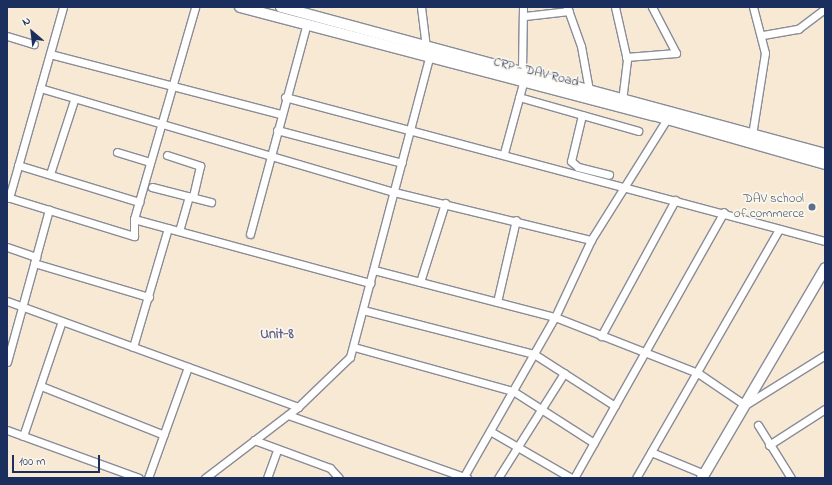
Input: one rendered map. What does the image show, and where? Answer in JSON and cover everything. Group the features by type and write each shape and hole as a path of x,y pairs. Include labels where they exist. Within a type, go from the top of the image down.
{"street":[{"path":"63,7 8,198 134,236 134,219 171,86 195,7"},
{"name":"CRP - DAV Road","path":"240,7 480,72 667,119 825,164"},
{"path":"279,18 282,7"},
{"name":"CRP - DAV Road","path":"282,7 522,70 589,90 825,154"},
{"path":"420,7 426,46"},
{"path":"522,70 525,16 523,7"},
{"path":"615,7 626,57 622,98"},
{"path":"626,57 676,53 652,7"},
{"path":"752,135 765,53 763,35 753,7"},
{"path":"525,16 568,9 581,46 589,90"},
{"path":"763,35 798,29 825,9"},
{"path":"250,234 281,114 306,26"},
{"path":"7,36 34,44"},
{"path":"50,54 281,114"},
{"path":"205,478 298,407 350,357 354,347 429,58"},
{"path":"480,72 484,61"},
{"path":"504,154 523,83"},
{"path":"40,88 74,100 394,192 516,220 591,240"},
{"path":"286,97 410,133 504,154 724,212 825,241"},
{"path":"519,97 638,131"},
{"path":"50,174 74,100"},
{"path":"582,115 571,161 578,167 610,175"},
{"path":"288,415 465,478 555,317 591,240 626,187 667,119"},
{"path":"277,130 402,163"},
{"path":"117,152 150,162"},
{"path":"166,155 200,166 179,231"},
{"path":"18,165 139,202"},
{"path":"152,187 211,202"},
{"path":"601,336 675,200"},
{"path":"420,282 445,203"},
{"path":"7,359 49,210"},
{"path":"490,431 573,478 616,406 724,212"},
{"path":"134,219 370,283"},
{"path":"497,302 516,220"},
{"path":"133,347 149,297 168,228"},
{"path":"636,478 780,229"},
{"path":"7,247 35,260 149,297"},
{"path":"651,452 703,476 825,269"},
{"path":"374,270 555,317 698,373 745,405"},
{"path":"7,301 298,407"},
{"path":"363,310 534,354 616,406"},
{"path":"23,436 62,321"},
{"path":"354,347 513,391 594,443"},
{"path":"745,405 825,355"},
{"path":"148,478 188,367"},
{"path":"498,478 564,373"},
{"path":"41,386 164,435"},
{"path":"770,445 825,409"},
{"path":"758,425 791,478"},
{"path":"7,430 139,478"},
{"path":"254,440 277,450 330,468 339,478"},
{"path":"267,478 277,450"}],"place":[{"name":"DAV school of commerce","path":"812,207"}],"district":[{"name":"Unit-8","path":"277,335"}]}
